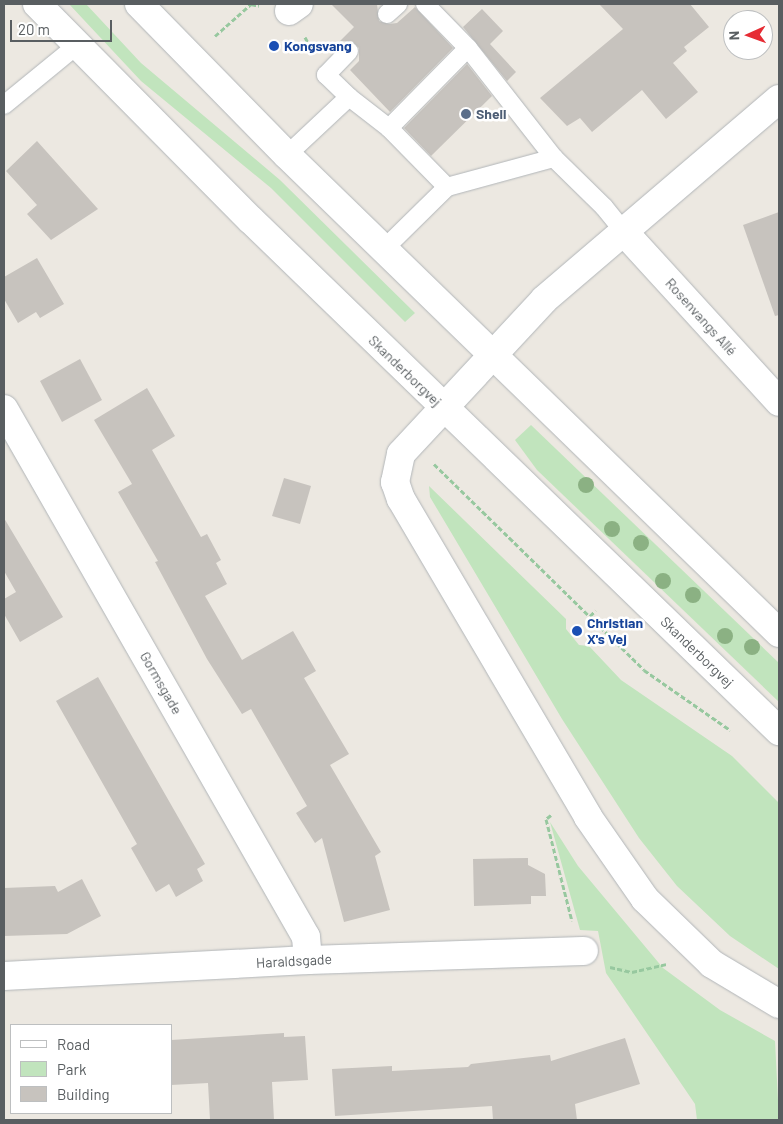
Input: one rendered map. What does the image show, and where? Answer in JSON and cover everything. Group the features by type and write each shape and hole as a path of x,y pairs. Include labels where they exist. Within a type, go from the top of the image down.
{"street":[{"name":"Skanderborgvej","path":"37,4 76,46 444,408 779,731"},
{"path":"139,4 383,250 779,633"},
{"path":"779,99 544,300 401,454 396,482 401,499 577,799 645,899 712,964 779,1004"},
{"name":"Rosenvangs Allé","path":"624,232 779,402"},
{"name":"Gormsgade","path":"4,409 306,937 308,960"},
{"name":"Haraldsgade","path":"4,976 308,960 584,951"}],"lane":[{"path":"424,4 468,48 554,158 604,207 624,232"},
{"path":"4,105 76,46"},
{"path":"389,128 468,48"},
{"path":"350,51 326,75 349,97 389,128 447,187"},
{"path":"287,155 349,97"},
{"path":"383,250 447,187 554,158"}],"path":[{"path":"190,57 251,4 294,7"},
{"path":"432,462 644,670 736,732"},
{"path":"590,616 596,610"},
{"path":"577,799 546,819 575,934 584,951 602,965 632,972 663,968 689,942"}],"green space":[{"path":"69,4 86,4 141,63 280,180 415,313 405,322 271,188 141,81"},
{"path":"531,425 779,663 779,702 537,470 515,440"},
{"path":"429,486 566,619 566,629 579,645 589,646 621,680 732,756 779,803 779,969 730,936 677,886 639,838 562,719 430,497"},
{"path":"550,822 578,866 663,968 720,1010 775,1041 779,1120 697,1120 695,1104 606,973 598,931 580,930"}],"building":[{"path":"331,4 377,4 379,21 389,24 397,23 415,7 453,48 390,112 350,70 359,61 359,48 352,41 340,41 354,27"},
{"path":"599,4 690,4 709,27 684,47 687,51 673,63 698,92 666,119 642,90 592,132 580,118 567,126 540,98 623,29"},
{"path":"482,9 503,31 490,44 516,72 507,81 463,27"},
{"path":"467,64 492,96 431,156 404,128"},
{"path":"37,141 98,209 51,240 27,214 37,205 6,171"},
{"path":"779,212 779,315 775,316 743,225"},
{"path":"37,258 64,304 40,318 36,312 18,323 4,299 4,277"},
{"path":"80,359 102,400 62,422 40,381"},
{"path":"147,388 175,436 152,450 201,537 207,534 221,560 216,563 227,584 205,596 242,660 293,631 316,671 304,678 349,754 330,765 381,852 375,856 390,910 344,922 322,838 315,843 296,813 307,806 251,709 242,714 207,659 155,562 158,561 118,492 132,484 94,420"},
{"path":"284,478 311,486 300,524 272,516"},
{"path":"4,518 63,617 20,642 4,614 4,599 16,592 4,571"},
{"path":"98,677 205,864 197,869 203,881 176,897 169,884 156,892 131,848 137,844 56,701"},
{"path":"528,858 528,865 545,874 546,896 531,896 531,904 474,906 473,859"},
{"path":"82,879 101,916 67,934 4,936 4,888 55,886 58,892"},
{"path":"284,1033 284,1037 305,1036 308,1080 272,1082 274,1120 210,1120 208,1083 172,1085 172,1040"},
{"path":"625,1038 640,1084 575,1104 577,1120 493,1120 492,1106 335,1116 332,1069 392,1066 392,1071 468,1067 471,1064 550,1055 551,1061"}],"place":[{"name":"Kongsvang","path":"274,46"},
{"name":"Shell","path":"466,114"},
{"name":"Christian X's Vej","path":"577,631"}]}
